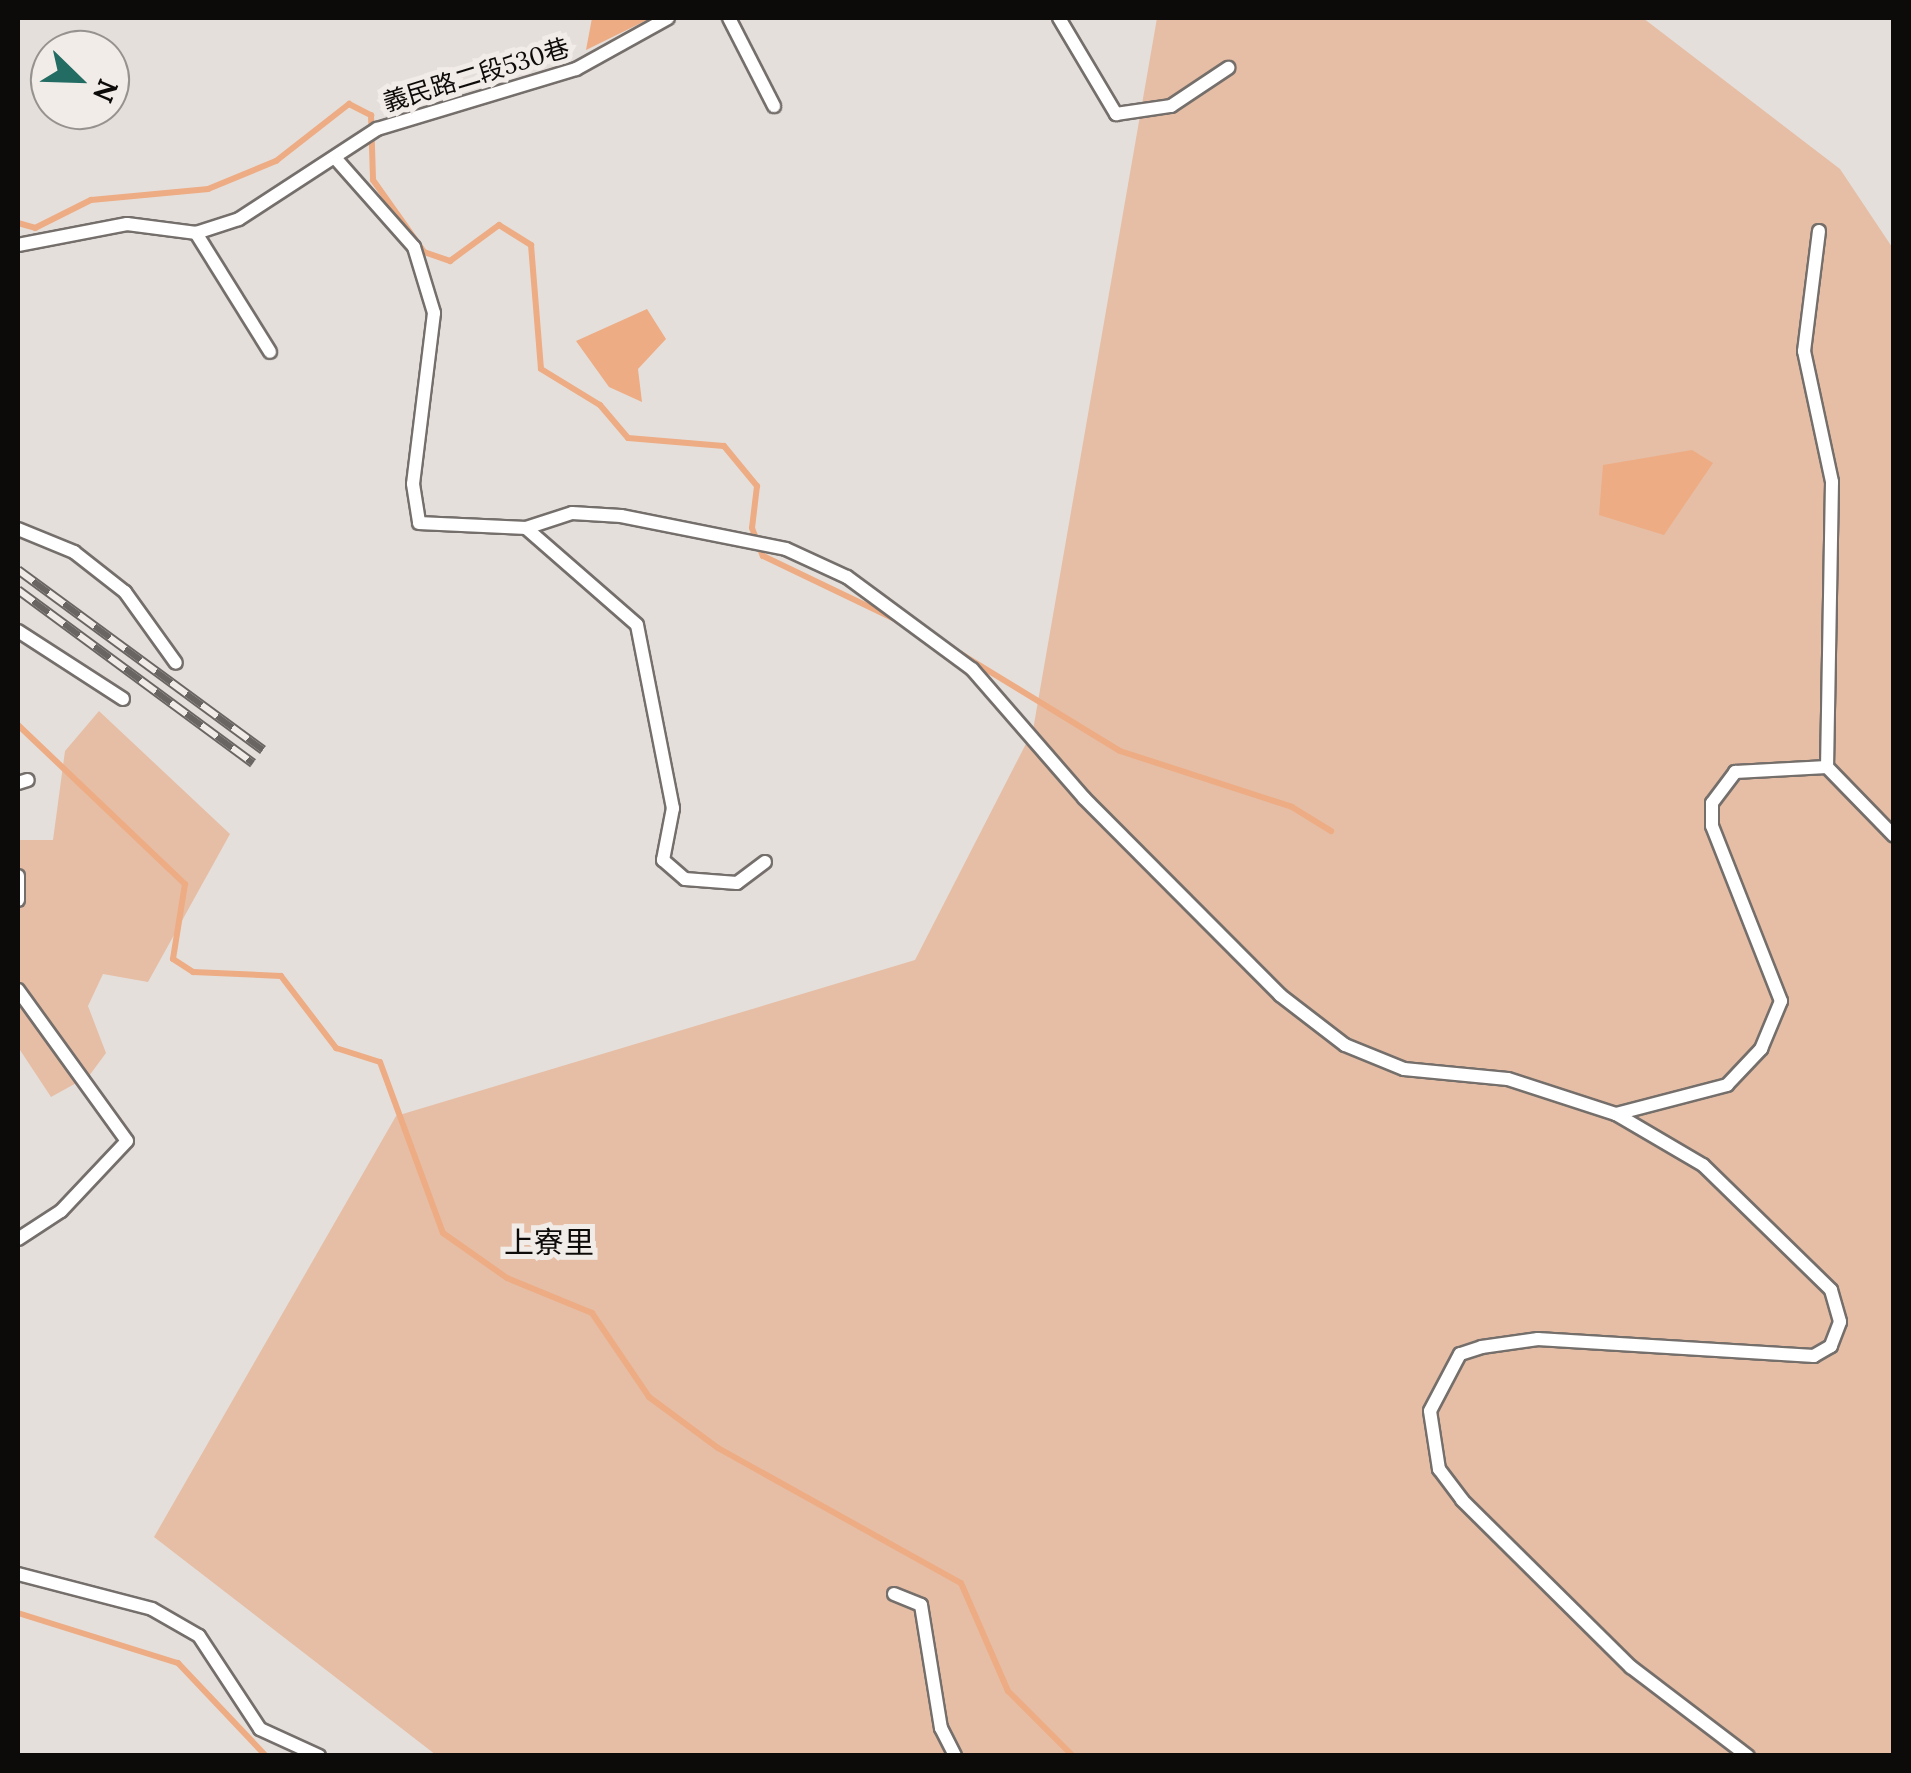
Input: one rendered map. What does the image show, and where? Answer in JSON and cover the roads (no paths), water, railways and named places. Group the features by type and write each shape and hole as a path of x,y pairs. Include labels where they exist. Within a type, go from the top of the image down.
{"lane":[{"name":"義民路二段530巷","path":"18,245 127,224 196,234 239,220 338,160 377,129 576,70 668,18"},
{"path":"729,18 774,106"},
{"path":"1059,18 1116,114 1172,106 1228,68"},
{"path":"338,160 414,248 434,313 413,484 419,524 526,528 572,513 622,516 786,549 847,577 972,668 1084,798 1280,995 1344,1045 1404,1069 1508,1080 1616,1114 1703,1165 1831,1290 1840,1311 1831,1346 1800,1359 1538,1339 1460,1354 1440,1380 1429,1436 1462,1500 1631,1667 1748,1756"},
{"path":"1819,231 1804,351 1832,482 1827,767 1894,836"},
{"path":"196,234 270,352"},
{"path":"526,528 637,625 673,808 663,860 685,878 737,883 765,862"},
{"path":"18,529 74,552 125,592 176,663"},
{"path":"18,632 123,699"},
{"path":"1616,1114 1727,1085 1761,1049 1781,1002 1726,878 1712,803 1735,772 1827,767"},
{"path":"18,876 18,900"},
{"path":"18,990 128,1141 61,1211 18,1240"},
{"path":"18,1574 152,1609 200,1636 260,1729 319,1756"},
{"path":"894,1594 921,1605 940,1728 955,1756"}],"waterway":[{"path":"18,223 35,228 91,200 208,189 276,161 349,104 371,115 373,180 424,252 450,261 499,225 531,245 541,369 600,405 628,438 724,446 757,486 752,528 763,556 901,622"},
{"path":"961,654 1120,751 1292,807 1331,831"},
{"path":"18,725 185,884 173,959 193,972 281,976 336,1048 380,1062 443,1233 507,1278 592,1313 649,1397 718,1448 961,1583 1008,1691 1073,1756"},
{"path":"18,1613 178,1663 266,1756"}],"railway":[{"path":"18,570 263,750"},
{"path":"18,590 253,763"}],"district":[{"name":"上寮里","path":"549,1242"}]}
